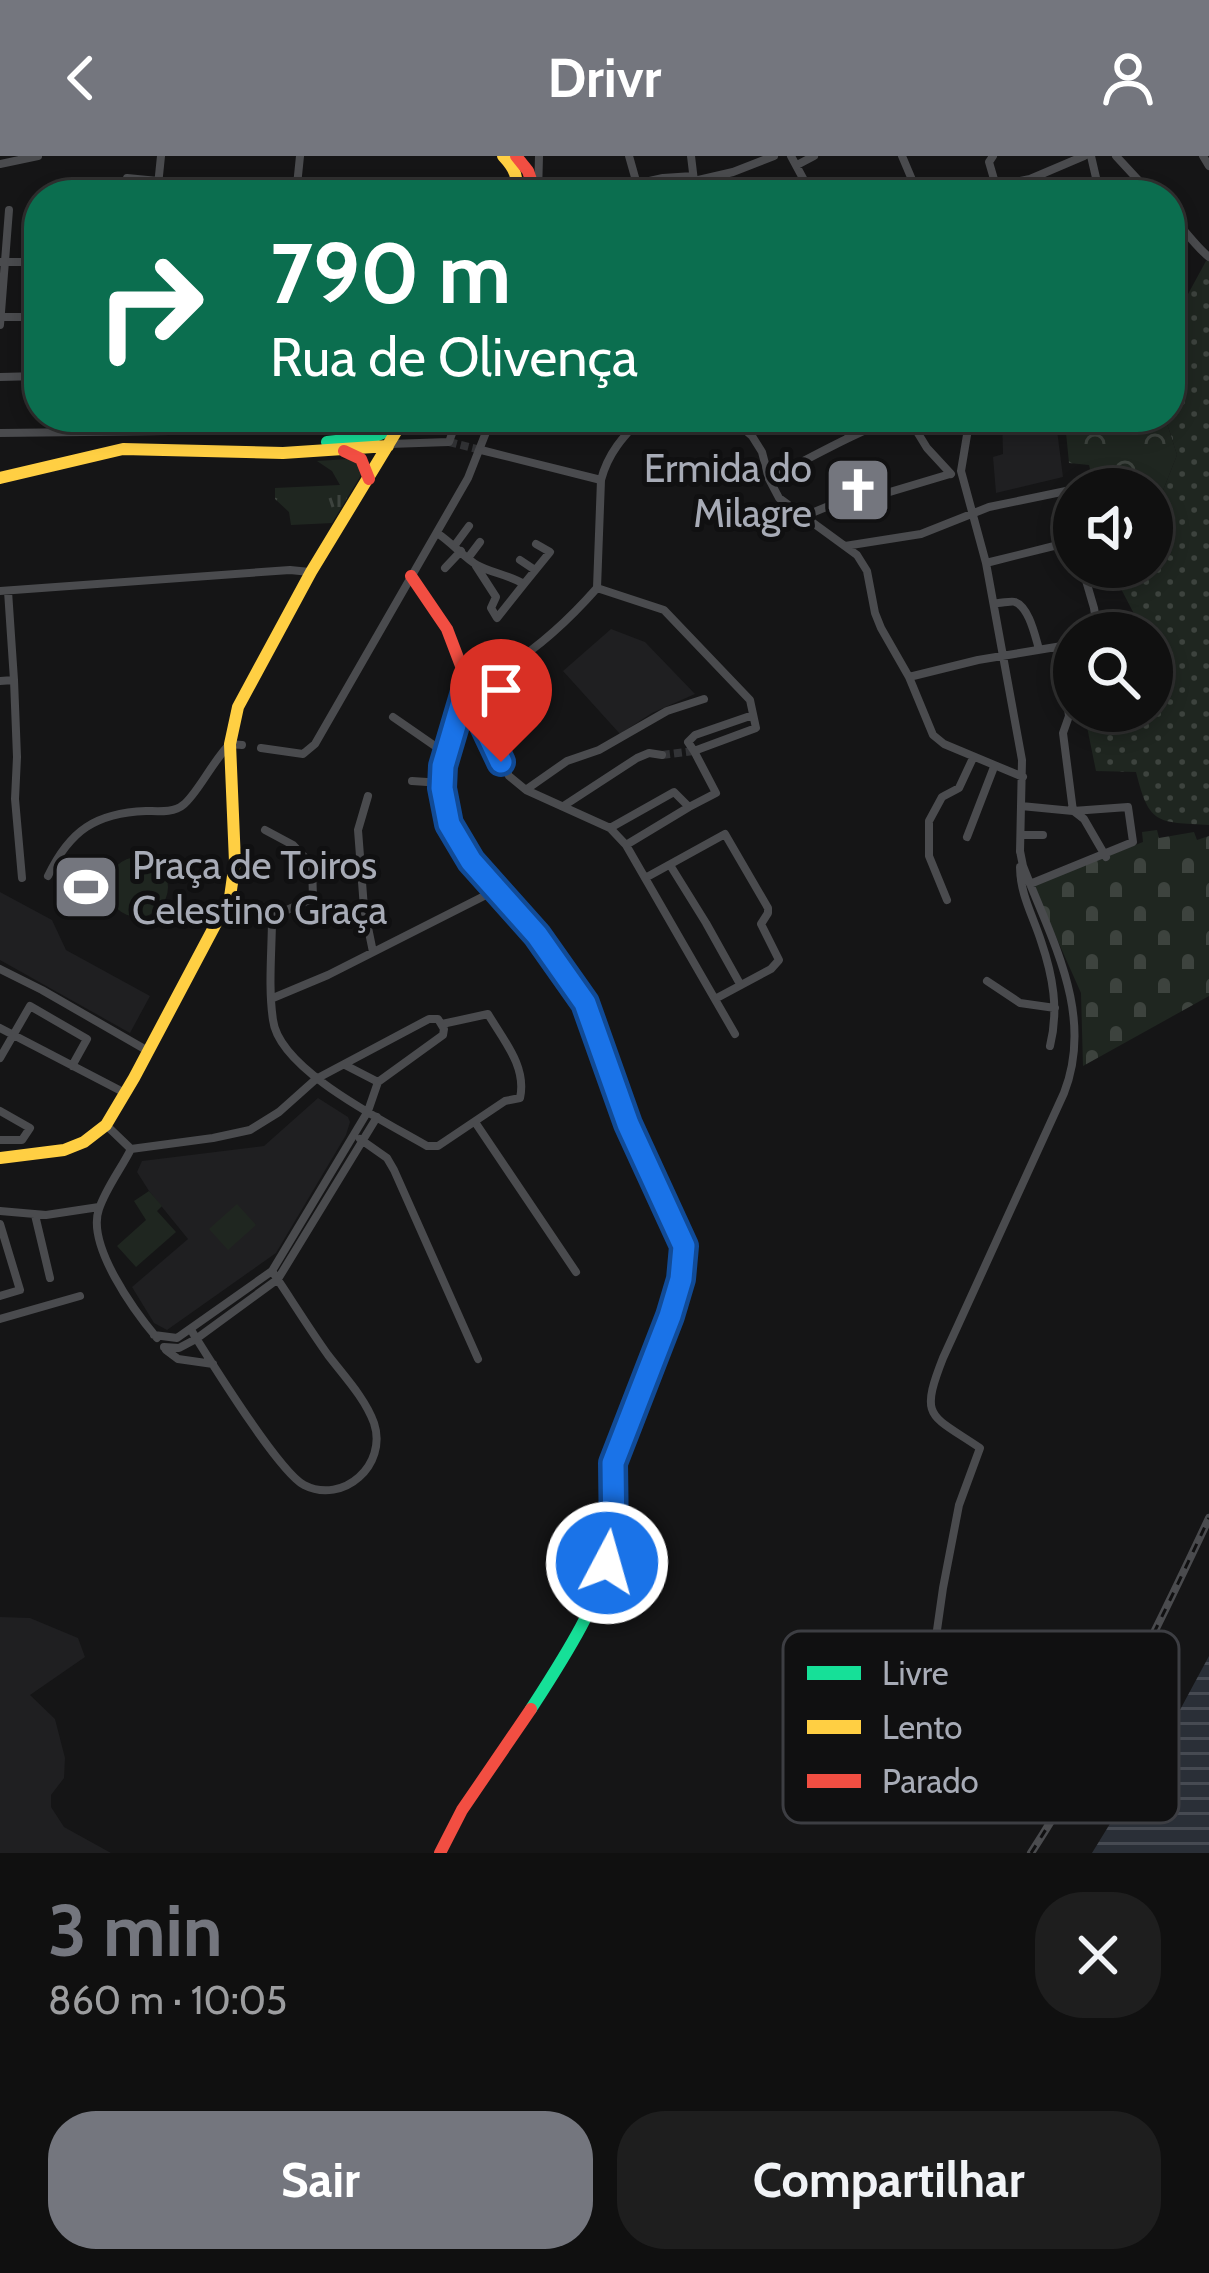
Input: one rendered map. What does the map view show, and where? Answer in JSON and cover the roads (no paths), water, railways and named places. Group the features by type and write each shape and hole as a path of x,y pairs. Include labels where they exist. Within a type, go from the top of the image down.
{"main road":[{"path":"503,156 517,170 518,180"},
{"path":"254,450 365,439 380,432"},
{"path":"0,1158 64,1150 84,1142 106,1125 126,1094 230,897 238,707 311,572 396,432"},
{"path":"0,478 123,449 283,453 389,445"},
{"path":"341,450 361,459 369,479"},
{"path":"411,576 452,640 464,671 466,688 442,783 453,832 585,1003 628,1124 682,1240 684,1260 656,1356 617,1448 612,1476 614,1539 593,1599 561,1661 467,1801 440,1853"}],"street":[{"path":"0,164 38,156"},
{"path":"691,156 693,178"},
{"path":"654,180 737,170 774,156"},
{"path":"794,160 814,156"},
{"path":"1026,180 1087,156"},
{"path":"1116,156 1138,180"},
{"path":"1203,156 1209,166"},
{"path":"127,178 148,180"},
{"path":"0,320 9,210"},
{"path":"1185,233 1209,257"},
{"path":"0,433 65,432"},
{"path":"412,443 418,432"},
{"path":"389,445 449,442 453,432"},
{"path":"261,748 302,754 310,750 437,533 487,432"},
{"path":"628,432 614,447 602,480 597,588 518,661 466,688 509,776 526,790 610,827 626,845 735,1034"},
{"path":"747,432 762,452 779,498 857,555 867,571 874,613 909,677 933,735 1023,777"},
{"path":"847,432 849,436"},
{"path":"769,479 859,432"},
{"path":"917,432 950,474 962,481"},
{"path":"967,432 962,481 986,563 1004,655 1023,777 1019,874 1041,940 1055,1008 1050,1046"},
{"path":"481,450 602,480"},
{"path":"802,517 836,502 873,497 950,474"},
{"path":"843,546 921,534 989,507 1053,494"},
{"path":"469,526 465,554 496,597 491,608 497,618 550,552 536,544"},
{"path":"437,533 465,554 524,584"},
{"path":"445,568 480,542"},
{"path":"986,563 1053,546"},
{"path":"520,560 535,570"},
{"path":"22,878 15,799 14,680 4,591 311,572"},
{"path":"597,588 664,610 750,700 756,728 694,752"},
{"path":"994,604 1020,604 1039,649"},
{"path":"909,677 1053,648"},
{"path":"0,681 14,680"},
{"path":"526,790 567,761 599,750 667,711 704,699"},
{"path":"626,845 716,793 688,742 694,735 753,715"},
{"path":"393,717 446,753"},
{"path":"1063,732 1073,811 1084,819 1105,855"},
{"path":"48,876 70,842 105,815 185,805 219,754 236,745"},
{"path":"563,806 637,758 662,755"},
{"path":"0,758 17,757"},
{"path":"947,900 929,856 929,821 942,797 959,788 974,758"},
{"path":"967,837 994,767"},
{"path":"412,781 442,783"},
{"path":"610,827 674,792 689,807"},
{"path":"368,796 358,830 373,952"},
{"path":"1021,806 1073,811 1128,807 1133,842 1030,884"},
{"path":"626,819 638,837"},
{"path":"230,897 272,917 314,898 312,865 292,844 265,830"},
{"path":"646,877 719,835 725,834 736,850 768,908 760,924 779,960 715,999"},
{"path":"1021,835 1043,835"},
{"path":"937,1631 959,1505 980,1448 935,1415 929,1405 931,1394 1064,1093 1075,1056 1070,987 1020,850"},
{"path":"670,866 740,985"},
{"path":"273,998 496,890"},
{"path":"272,917 273,1020 278,1037 316,1079 427,1146 438,1146 522,1094 521,1072 488,1014 442,1024"},
{"path":"0,969 148,1051"},
{"path":"987,981 1020,1004 1055,1008"},
{"path":"0,1058 30,1006 87,1039 72,1066"},
{"path":"131,1149 244,1132 279,1112 316,1079 429,1019 442,1024 443,1035 377,1082 373,1114 275,1275 179,1348 164,1347"},
{"path":"0,1028 126,1094"},
{"path":"345,1065 377,1082"},
{"path":"0,1111 30,1127 22,1140 0,1140"},
{"path":"475,1122 576,1271"},
{"path":"106,1125 131,1149"},
{"path":"358,1138 387,1158 394,1169 478,1359"},
{"path":"131,1149 99,1207 97,1224 117,1285 178,1359 213,1364"},
{"path":"0,1211 70,1214 99,1207"},
{"path":"35,1215 50,1278"},
{"path":"0,1224 20,1290 0,1296"},
{"path":"194,1334 296,1479 315,1489 335,1490 351,1484 364,1473 375,1451 374,1424 275,1275"},
{"path":"0,1319 80,1296"},
{"path":"154,1335 194,1334"}],"tunnel":[{"path":"449,442 481,450"},
{"path":"662,755 694,751"}],"railway":[{"path":"1154,1631 1209,1518"},
{"path":"1031,1853 1049,1823"}],"place":[{"name":"Ermida do Milagre","path":"858,490"},
{"name":"Praça de Toiros Celestino Graça","path":"86,887"}]}
